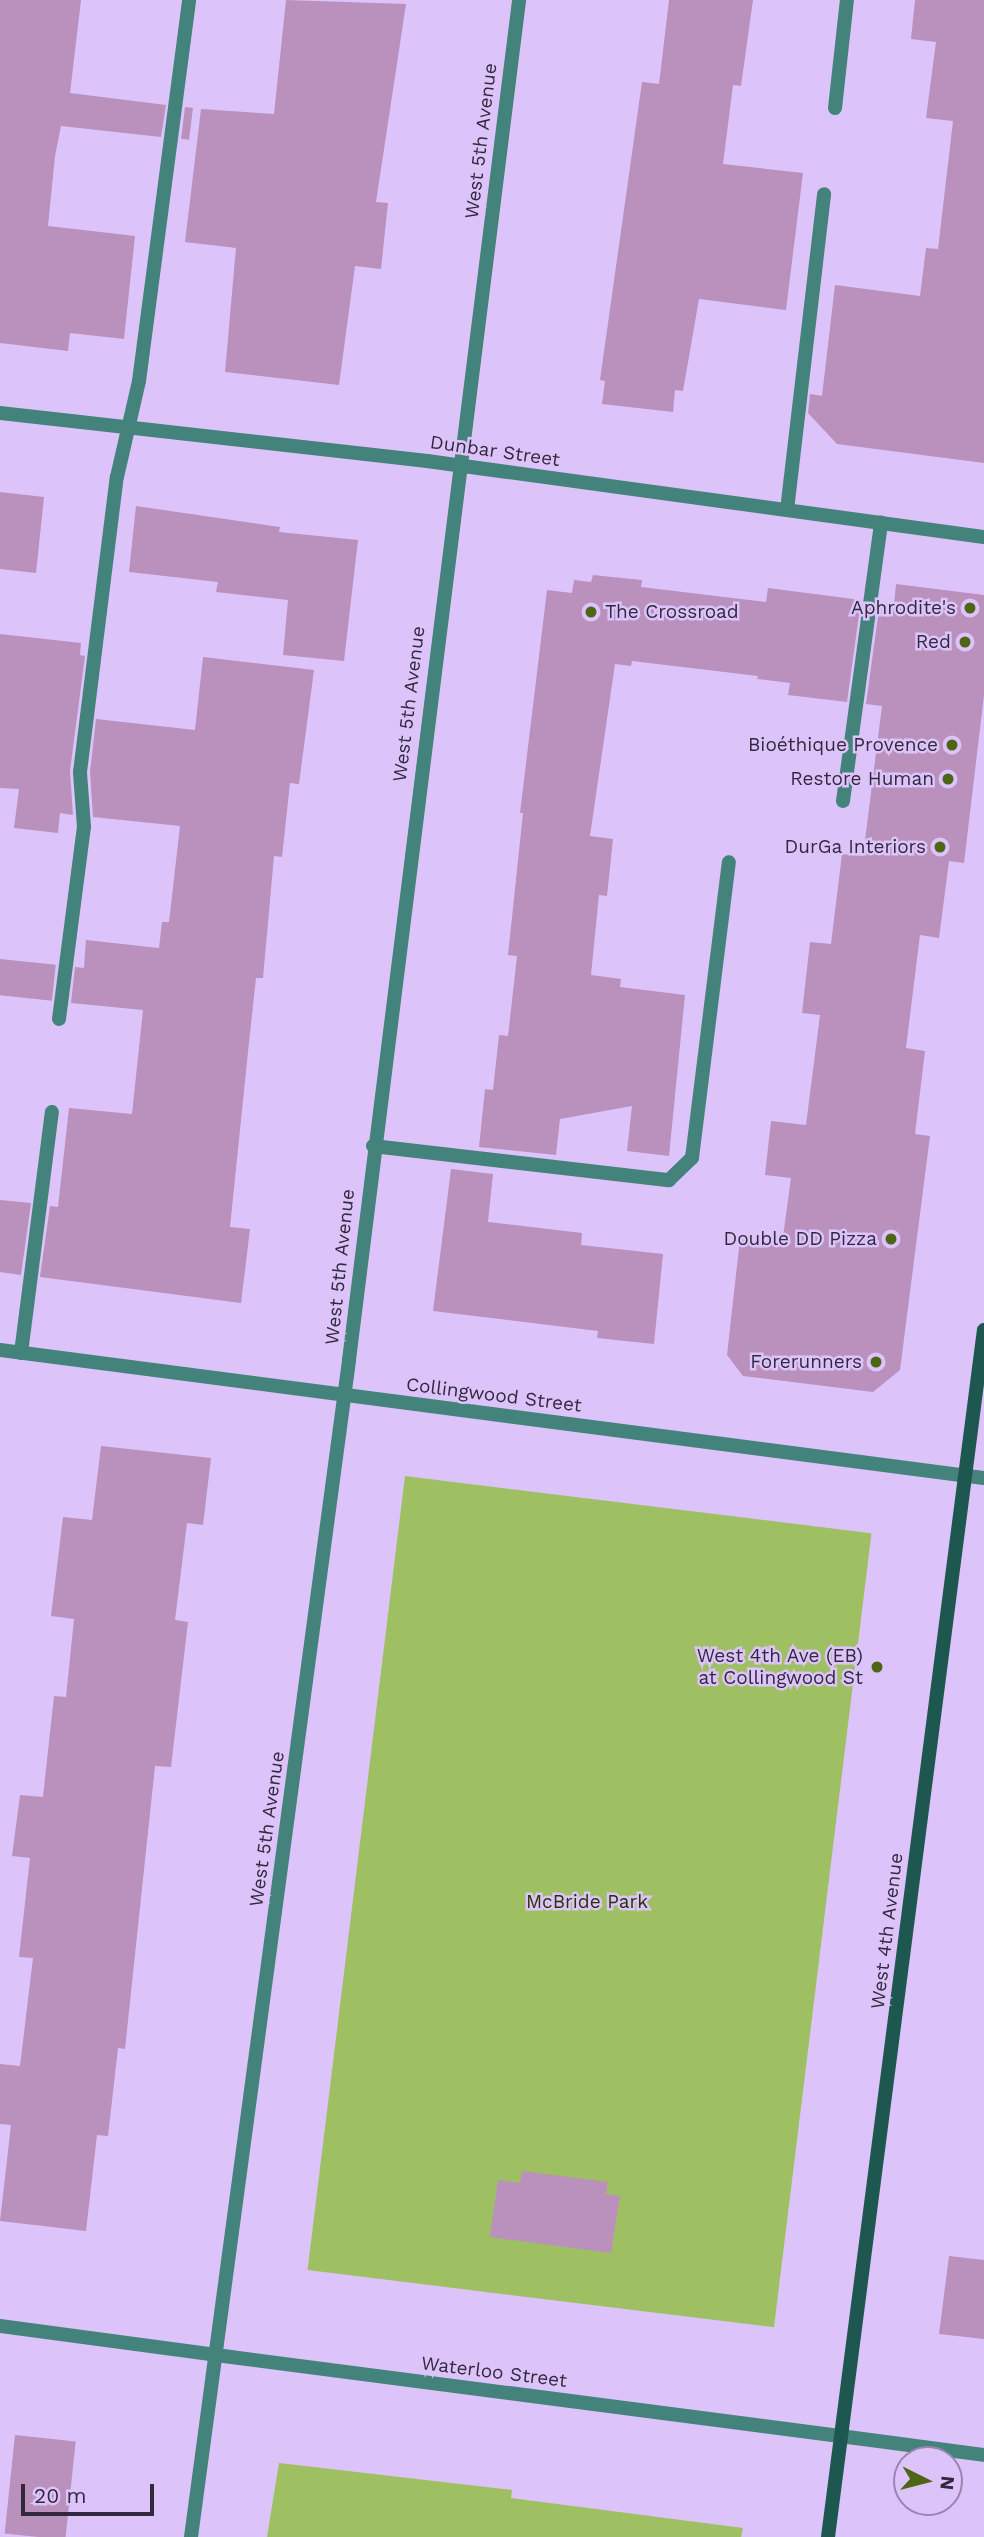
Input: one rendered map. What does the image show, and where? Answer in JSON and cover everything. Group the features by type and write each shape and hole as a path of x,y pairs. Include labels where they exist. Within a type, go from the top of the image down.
{"main road":[{"name":"West 4th Avenue","path":"828,2537 984,1330"}],"street":[{"path":"59,1018 83,827 80,772 117,477 139,381 189,0"},
{"name":"West 5th Avenue","path":"191,2537 344,1395 458,466 519,0"},
{"path":"835,108 847,0"},
{"path":"787,510 824,194"},
{"name":"Dunbar Street","path":"0,413 458,466 984,537"},
{"path":"843,801 881,523"},
{"path":"373,1146 668,1180 692,1158 729,862"},
{"path":"21,1353 52,1112"},
{"name":"Collingwood Street","path":"0,1350 984,1478"},
{"name":"Waterloo Street","path":"0,2326 984,2455"}],"green space":[{"name":"McBride Park","path":"405,1476 871,1533 774,2327 308,2270"},
{"path":"279,2463 512,2490 511,2498 743,2528 741,2537 267,2537"}],"building":[{"path":"0,0 81,0 70,93 166,105 161,137 61,126 55,156 48,226 135,236 124,339 70,333 68,351 0,343"},
{"path":"286,0 406,4 376,202 388,203 381,269 355,266 339,385 225,372 236,248 185,242 201,109 274,114"},
{"path":"669,0 753,0 741,86 733,85 723,164 803,173 786,310 699,299 683,391 675,390 673,412 602,404 605,381 600,380 642,82 659,84"},
{"path":"915,0 984,0 984,463 837,444 808,413 810,394 822,396 835,285 920,296 926,248 938,249 953,121 926,118 936,42 911,39"},
{"path":"185,107 193,108 189,140 181,139"},
{"path":"0,492 44,497 36,573 0,569"},
{"path":"136,506 280,527 279,532 358,540 344,661 283,655 288,600 216,592 218,582 129,572"},
{"path":"593,575 642,580 641,587 766,602 768,588 861,600 847,702 788,695 790,683 757,679 758,676 632,661 631,666 615,664 590,836 613,839 607,896 599,895 591,975 621,979 620,987 685,995 669,1156 627,1151 632,1106 560,1119 556,1155 479,1147 485,1089 493,1090 499,1035 508,1036 517,956 508,955 523,813 520,813 547,590 572,593 574,580 591,582"},
{"path":"896,584 984,595 984,695 964,863 949,861 939,938 920,935 906,1048 925,1051 915,1134 930,1136 900,1370 873,1392 743,1376 727,1355 740,1239 782,1244 791,1178 765,1175 771,1121 806,1125 820,1015 802,1013 810,942 831,944 842,854 863,856 882,706 866,704 880,602 894,604"},
{"path":"0,634 81,643 80,655 85,656 70,771 73,815 60,813 58,833 14,828 19,789 0,788"},
{"path":"203,657 314,670 299,784 290,783 282,857 274,856 263,978 256,978 230,1227 250,1229 241,1303 40,1277 50,1206 58,1207 69,1108 132,1114 143,1010 71,1003 75,967 84,968 86,940 159,948 162,922 169,922 180,826 93,817 90,772 96,719 195,730"},
{"path":"0,959 56,965 52,1001 0,995"},
{"path":"451,1169 493,1174 488,1222 582,1233 581,1245 663,1254 654,1344 597,1338 598,1331 433,1311"},
{"path":"0,1200 31,1203 21,1275 0,1272"},
{"path":"101,1446 211,1458 203,1525 187,1523 175,1620 188,1622 171,1767 155,1766 125,2049 118,2048 108,2136 97,2135 86,2231 0,2221 11,2125 0,2124 0,2064 20,2066 33,1958 19,1957 30,1858 12,1856 20,1795 43,1797 54,1696 66,1697 74,1619 51,1616 63,1517 92,1520"},
{"path":"522,2171 608,2182 606,2194 620,2196 611,2253 490,2237 498,2180 520,2183"},
{"path":"949,2256 984,2260 984,2339 939,2334"},
{"path":"15,2435 76,2441 66,2537 5,2533"}],"place":[{"name":"Aphrodite's","path":"970,608"},
{"name":"The Crossroad","path":"591,612"},
{"name":"Red","path":"965,642"},
{"name":"Bioéthique Provence","path":"952,745"},
{"name":"Restore Human","path":"948,779"},
{"name":"DurGa Interiors","path":"940,847"},
{"name":"Double DD Pizza","path":"891,1239"},
{"name":"Forerunners","path":"876,1362"},
{"name":"West 4th Ave (EB) at Collingwood St","path":"877,1667"}]}
